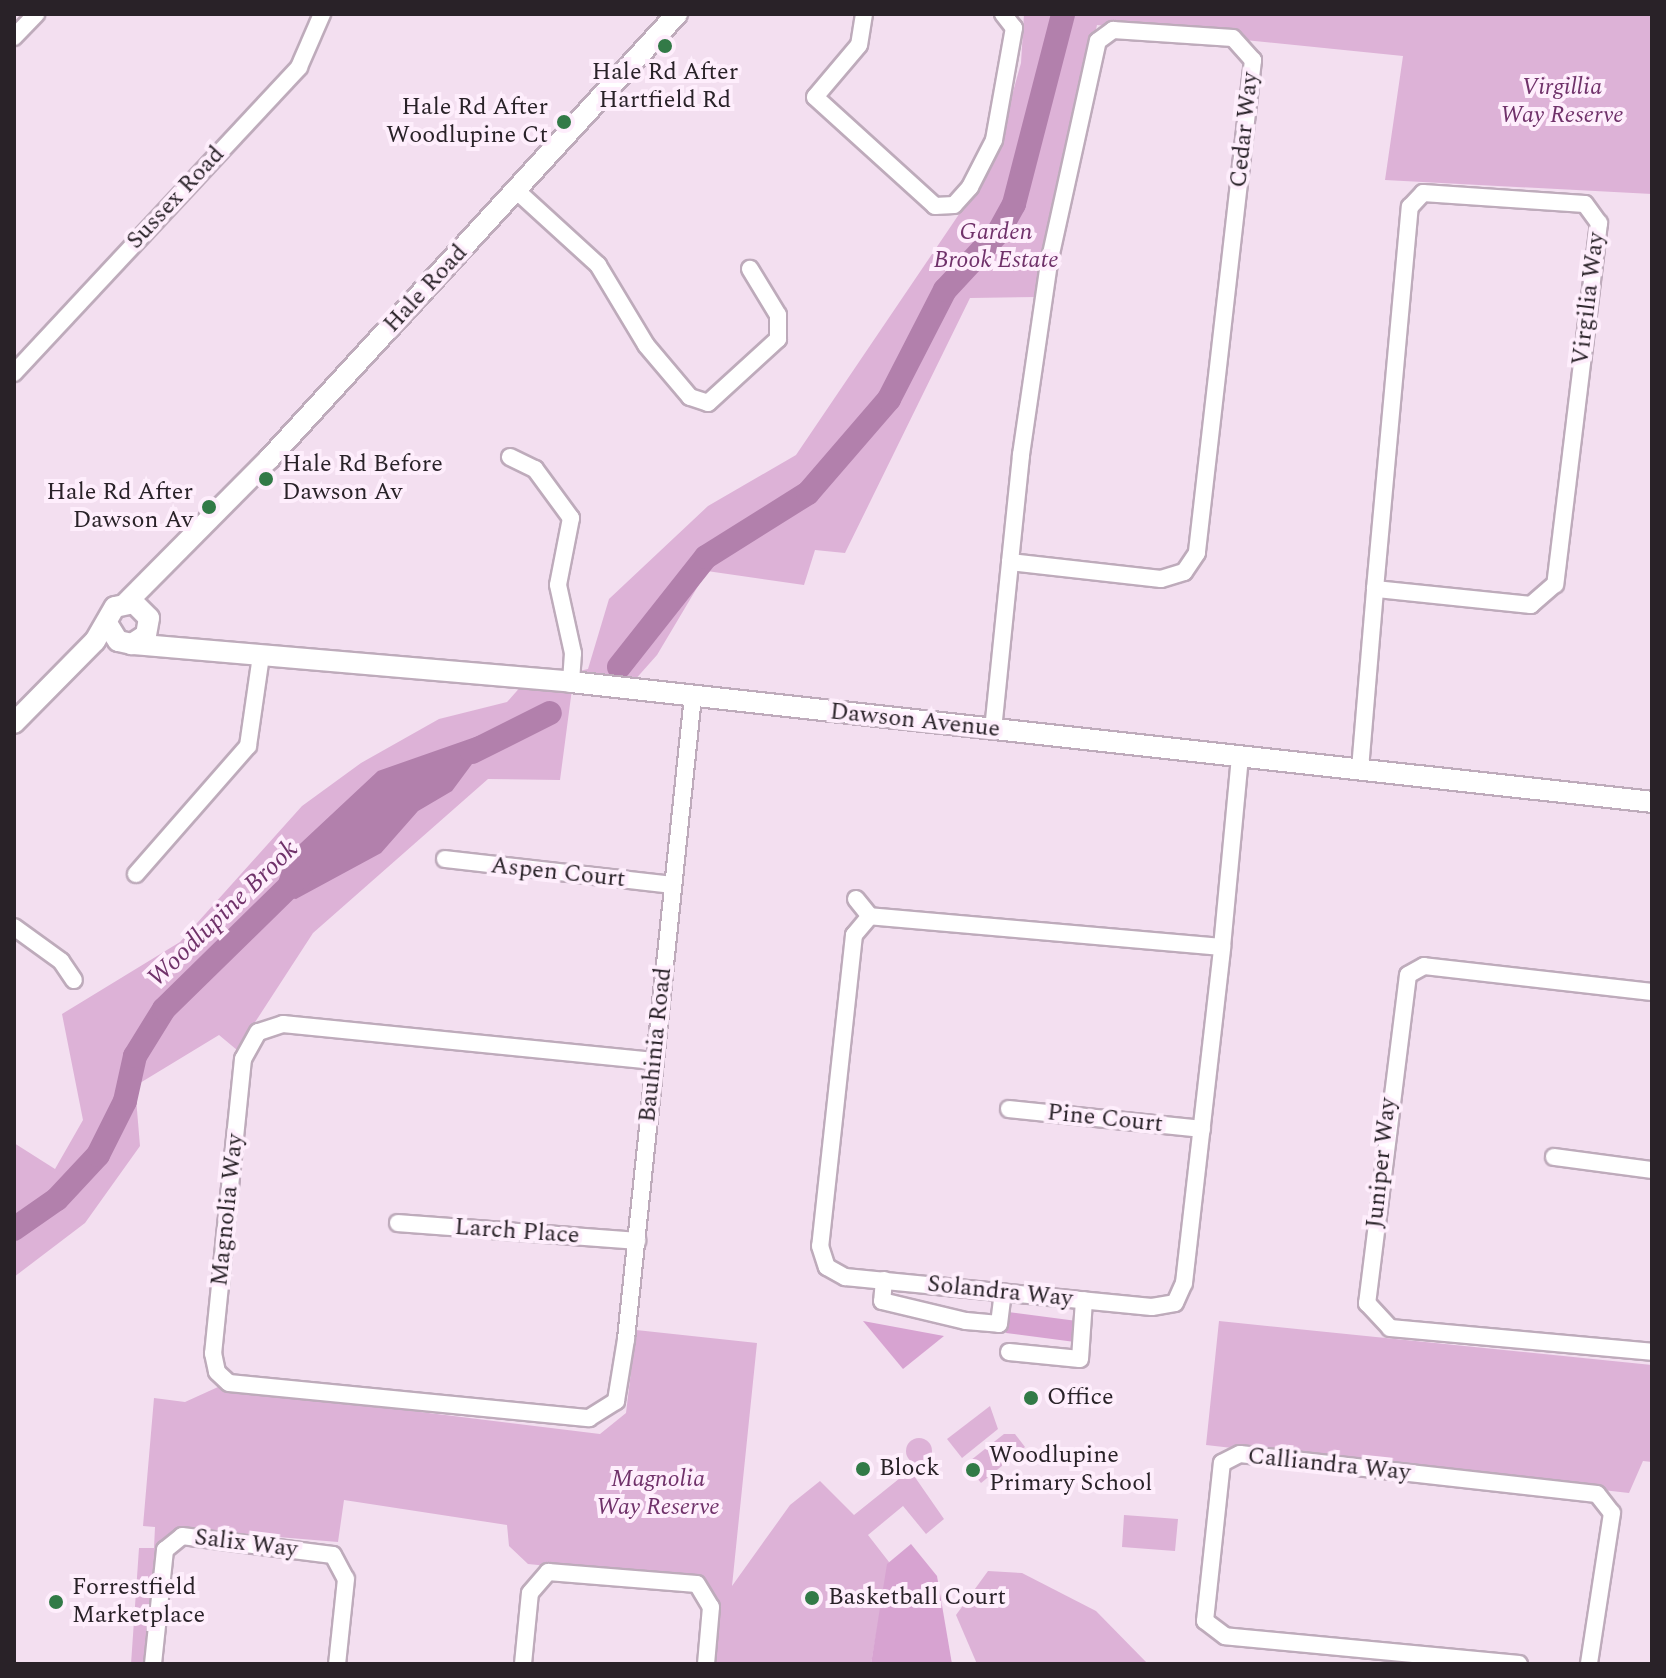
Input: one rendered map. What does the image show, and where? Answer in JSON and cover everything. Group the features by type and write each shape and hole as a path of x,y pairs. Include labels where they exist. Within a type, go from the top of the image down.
{"main road":[{"name":"Hale Road","path":"172,560 148,615 146,635 119,637 115,607 127,602 172,560 517,191 677,14"},
{"path":"127,602 148,615 177,648"},
{"name":"Dawson Avenue","path":"119,637 177,648 571,682 1652,802"},
{"path":"14,723 119,637"},
{"path":"14,738 82,665 119,637"}],"street":[{"path":"14,37 36,14"},
{"name":"Sussex Road","path":"14,373 299,67 322,14"},
{"path":"864,14 859,45 815,97 935,206 954,205 970,187 994,140 1014,28 1003,14"},
{"name":"Cedar Way","path":"993,730 1010,562 1049,263 1098,41 1113,30 1233,38 1253,60 1197,553 1184,572 1161,579 1010,562"},
{"path":"517,191 598,265 646,345 690,397 708,403 778,339 778,315 750,269"},
{"name":"Virgilia Way","path":"1360,769 1375,589 1413,201 1423,193 1585,204 1599,223 1555,584 1531,605 1375,589"},
{"path":"510,457 535,469 571,518 558,585 573,653 571,682"},
{"path":"136,874 248,746 261,656"},
{"name":"Bauhinia Road","path":"620,1394 693,696"},
{"name":"Solandra Way","path":"870,916 854,935 820,1246 827,1267 845,1277 1084,1300 1175,1303 1202,1129 1240,758"},
{"name":"Aspen Court","path":"445,859 672,885"},
{"path":"856,899 870,916 1222,947"},
{"path":"14,927 61,961 74,980"},
{"name":"Juniper Way","path":"1652,992 1424,966 1408,975 1367,1303 1390,1328 1652,1352"},
{"name":"Magnolia Way","path":"620,1394 589,1418 229,1383 213,1359 217,1313 243,1059 258,1032 283,1024 654,1061"},
{"name":"Pine Court","path":"1009,1109 1202,1129"},
{"path":"1554,1157 1652,1170"},
{"name":"Larch Place","path":"398,1223 637,1241"},
{"path":"884,1280 882,1301 966,1321 999,1324 1003,1292"},
{"path":"1009,1352 1080,1359 1084,1300"},
{"name":"Calliandra Way","path":"1519,1664 1225,1636 1205,1621 1222,1463 1240,1454 1597,1494 1612,1513 1589,1664"},
{"name":"Salix Way","path":"153,1664 165,1550 182,1536 333,1555 346,1579 337,1664"},
{"path":"523,1664 530,1593 548,1572 697,1584 711,1607 706,1664"}],"green space":[{"path":"1024,14 1652,14 1652,194 1385,180 1403,56 1097,25 1037,297 970,298 845,553 815,550 804,585 707,571 657,655 625,691 572,689 560,780 488,779 313,933 237,1050 219,1035 135,1086 140,1146 85,1223 14,1277 14,1143 55,1169 83,1120 62,1014 180,942 302,806 361,763 439,719 507,702 523,684 588,669 609,599 708,506 796,455 993,164 1021,63"},
{"path":"1219,1321 1652,1365 1652,1462 1643,1461 1629,1493 1206,1445"},
{"name":"Magnolia Way Reserve","path":"636,1330 757,1343 732,1586 790,1505 820,1481 854,1515 910,1470 944,1519 926,1534 903,1506 868,1535 889,1562 871,1664 702,1664 706,1599 688,1580 528,1564 509,1546 507,1525 344,1500 338,1542 183,1529 174,1540 153,1664 131,1664 139,1548 154,1548 155,1527 143,1526 154,1398 185,1402 218,1387 600,1434 626,1413"},
{"path":"990,1406 998,1429 962,1458 947,1439"},
{"path":"1004,1434 1015,1434 1025,1447 981,1483 966,1464"},
{"path":"919,1438 929,1441 932,1451 929,1461 919,1464 909,1461 906,1451 909,1441"},
{"path":"1124,1515 1178,1519 1175,1551 1122,1547"},
{"path":"988,1571 1022,1573 1096,1611 1148,1664 977,1664 956,1615"}],"shaded area":[{"path":"495,730 503,743 472,764 452,791 418,811 381,853 296,899 274,895 286,857 378,771"},
{"path":"1008,1312 1077,1321 1075,1342 1006,1333"},
{"path":"863,1321 944,1336 903,1369"},
{"path":"911,1544 937,1576 952,1664 871,1664 887,1564"}],"waterway":[{"name":"Woodlupine Brook","path":"619,667 706,557 808,493 889,399 945,290 998,233 1014,204 1063,14"},
{"name":"Woodlupine Brook","path":"472,752 550,713"},
{"name":"Woodlupine Brook","path":"14,1229 57,1199 98,1155 125,1101 135,1056 164,1009 301,875"}],"place":[{"name":"Hale Rd After Hartfield Rd","path":"665,46"},
{"name":"Hale Rd After Woodlupine Ct","path":"564,122"},
{"name":"Hale Rd Before Dawson Av","path":"266,479"},
{"name":"Hale Rd After Dawson Av","path":"209,507"},
{"name":"Office","path":"1031,1398"},
{"name":"Block","path":"863,1469"},
{"name":"Woodlupine Primary School","path":"973,1470"},
{"name":"Basketball Court","path":"812,1598"},
{"name":"Forrestfield Marketplace","path":"56,1602"}],"park label":[{"name":"Virgillia Way Reserve","path":"1562,102"},
{"name":"Garden Brook Estate","path":"996,247"}]}
